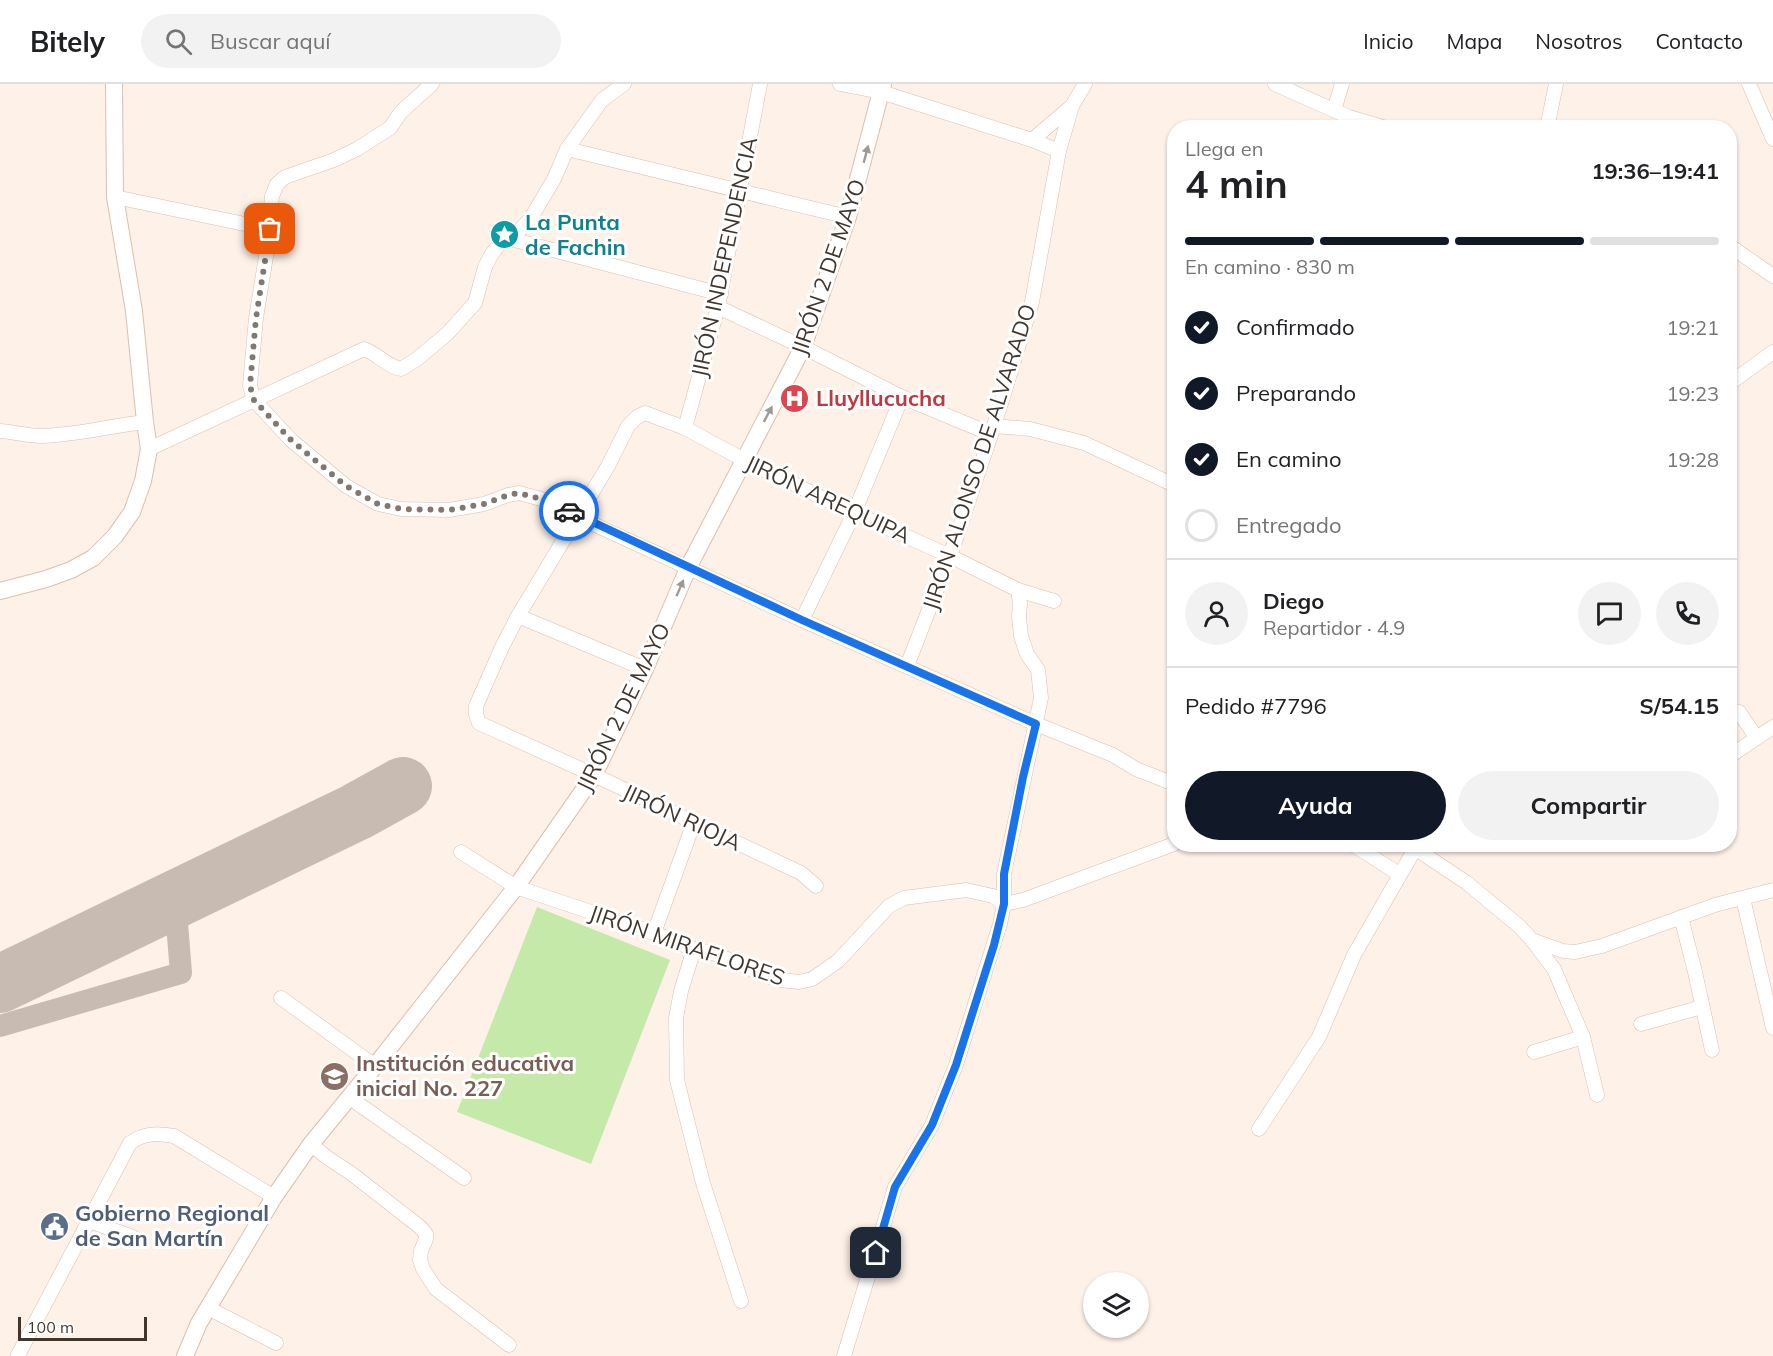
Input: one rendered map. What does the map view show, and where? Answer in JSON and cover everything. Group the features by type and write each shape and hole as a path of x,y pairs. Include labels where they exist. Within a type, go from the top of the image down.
{"main road":[{"path":"0,591 46,579 71,570 93,558 116,536 132,512 144,481 149,449 134,311 115,197 114,84"},
{"name":"JIRÓN 2 DE MAYO","path":"185,1356 199,1323 274,1197 311,1144 350,1098 516,887 594,775 645,669 689,566 803,347 848,218 882,88"}],"street":[{"path":"432,84 401,112 390,128 357,149 334,160 285,177 277,184 272,196 270,229 256,318 250,386 254,400 291,440 346,486 378,504 402,509 449,510 484,504 519,493 552,502 802,620 1036,724 1113,755 1136,769 1167,781"},
{"path":"149,449 364,349 372,352 392,367 401,369 417,359 447,333 475,303 485,267 498,246 519,231 531,218 554,179 567,149 602,100 624,84"},
{"name":"JIRÓN INDEPENDENCIA","path":"685,429 719,300 760,84"},
{"path":"840,84 882,88 1059,151"},
{"name":"JIRÓN ALONSO DE ALVARADO","path":"907,666 950,556 1032,302 1059,151 1072,106 1085,84"},
{"path":"1275,84 1359,120"},
{"path":"1334,110 1342,84"},
{"path":"1549,120 1556,84"},
{"path":"1749,84 1773,138"},
{"name":"JIRÓN ALONSO DE ALVARADO","path":"1032,140 1072,106"},
{"path":"567,149 848,218"},
{"path":"115,197 270,229"},
{"path":"507,238 719,300 803,347 902,397 992,430 1030,429 1084,443 1167,481"},
{"path":"1737,251 1773,276"},
{"path":"1737,378 1773,352"},
{"path":"802,620 854,513 902,397"},
{"name":"JIRÓN AREQUIPA","path":"578,516 608,466 628,426 645,413 685,429 744,460 1018,590 1053,601"},
{"path":"0,431 40,436 80,433 116,425 145,422"},
{"path":"578,516 518,616 645,669"},
{"path":"844,1356 895,1187 932,1125 956,1065 994,945 1004,904 1004,874 1041,698 1038,670 1027,654 1022,636 1018,590"},
{"name":"JIRÓN RIOJA","path":"518,616 476,706 479,723 801,873 816,886"},
{"path":"1737,712 1756,737"},
{"path":"1737,751 1773,727"},
{"path":"654,933 694,822"},
{"path":"1004,904 1046,892 1167,847"},
{"name":"JIRÓN MIRAFLORES","path":"461,852 516,887 654,933 694,949 713,952 764,975 799,982 812,979 838,961 889,906 904,898 966,890 993,896 1004,904"},
{"path":"1365,852 1399,874"},
{"path":"1259,1129 1319,1037 1354,955 1412,852"},
{"path":"1424,852 1467,883 1519,926 1554,969 1583,1037 1597,1095"},
{"path":"1532,940 1563,951 1575,952 1602,946 1681,917 1773,890"},
{"path":"1743,898 1773,1028"},
{"path":"1681,917 1712,1050"},
{"path":"694,949 681,990 676,1018 677,1080 703,1183 741,1301"},
{"path":"1554,969 1561,961 1563,951"},
{"path":"281,999 375,1066"},
{"path":"1641,1023 1702,1007"},
{"path":"1534,1052 1583,1037"},
{"path":"350,1098 464,1178"},
{"path":"18,1355 130,1143 146,1135 174,1136 274,1197"},
{"path":"311,1144 420,1227 426,1234 420,1260 436,1289 509,1345"},
{"path":"89,1221 133,1237"},
{"path":"208,1308 276,1342"}],"green space":[{"path":"537,907 670,960 591,1164 457,1112"}],"taxiway":[{"path":"0,1026 181,973 175,899"}],"runway":[{"path":"0,984 356,812 403,786"}],"way so far":[{"path":"270,229 256,318 250,386 254,400 291,440 346,486 378,504 402,509 449,510 484,504 519,493 552,502 569,511"}],"place":[{"name":"La Punta de Fachin","path":"504,235"},
{"name":"Lluyllucucha","path":"795,398"},
{"name":"Institución educativa inicial No. 227","path":"335,1076"},
{"name":"Gobierno Regional de San Martín","path":"54,1226"}],"route":[{"path":"569,511 802,620 1036,724 1004,874 1004,904 994,945 956,1065 932,1125 895,1187 876,1253"}]}
